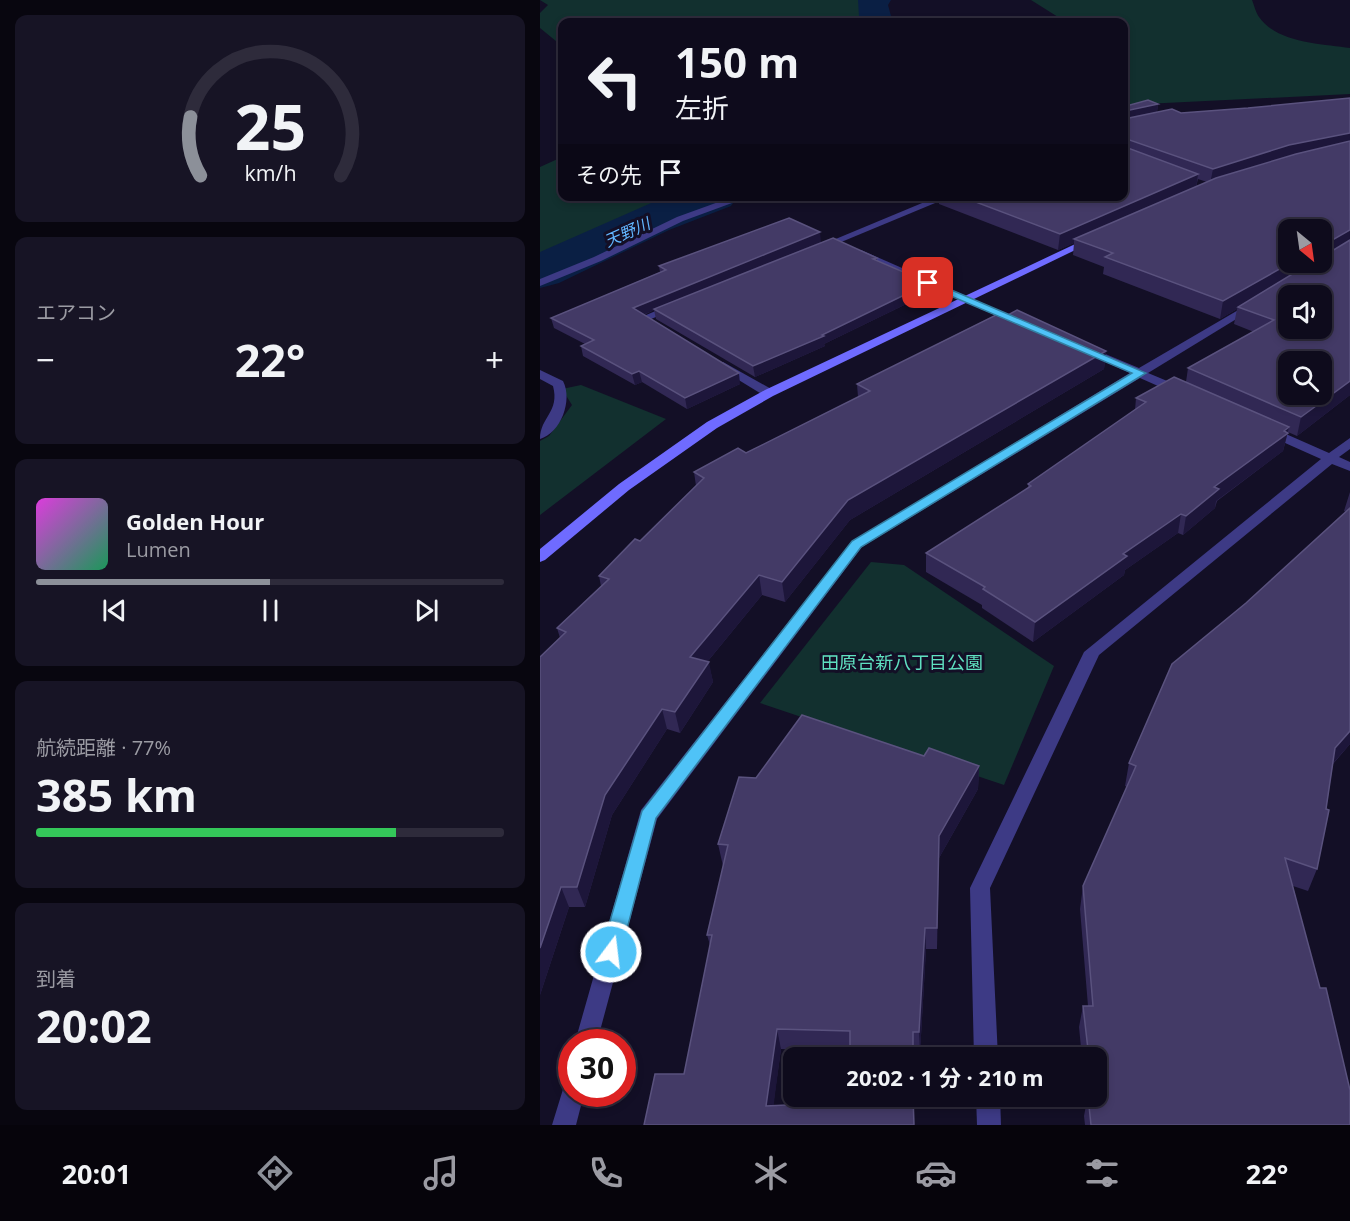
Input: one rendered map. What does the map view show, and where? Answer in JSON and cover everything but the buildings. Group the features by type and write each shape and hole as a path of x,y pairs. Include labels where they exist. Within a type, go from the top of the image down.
{"street":[{"path":"540,283 615,251 647,232 702,208 728,201"},
{"path":"812,250 936,201"},
{"path":"540,557 644,473 712,425 769,393 1098,237"},
{"path":"834,242 1031,327"},
{"path":"590,1029 648,816 857,544 1260,301"},
{"path":"661,330 642,319 684,302"},
{"path":"1075,345 1193,396"},
{"path":"710,359 769,393"},
{"path":"540,374 559,384 564,396 559,412 540,435"},
{"path":"1257,425 1350,467"},
{"path":"986,1047 980,888 1092,652 1350,442"},
{"path":"564,1125 569,1107"},
{"path":"988,1107 989,1125"}],"green space":[{"path":"540,0 870,0 863,18 558,18 558,43 540,28 540,13 548,5"},
{"path":"1031,0 1252,0 1259,17 1277,32 1301,41 1350,48 1350,94 1128,105 1128,18 1060,18"},
{"path":"558,159 558,201 684,201 585,246 540,259 540,167"},
{"path":"581,385 666,419 540,515 540,441 549,436 572,405 562,389"},
{"name":"田原台新八丁目公園","path":"871,562 904,565 1054,666 1004,785 760,703"}],"waterway":[{"name":"天野川","path":"874,18 872,2 876,0"},
{"name":"天野川","path":"540,272 697,201"}],"route":[{"path":"611,952 648,816 857,544 1140,373 928,283"}]}
